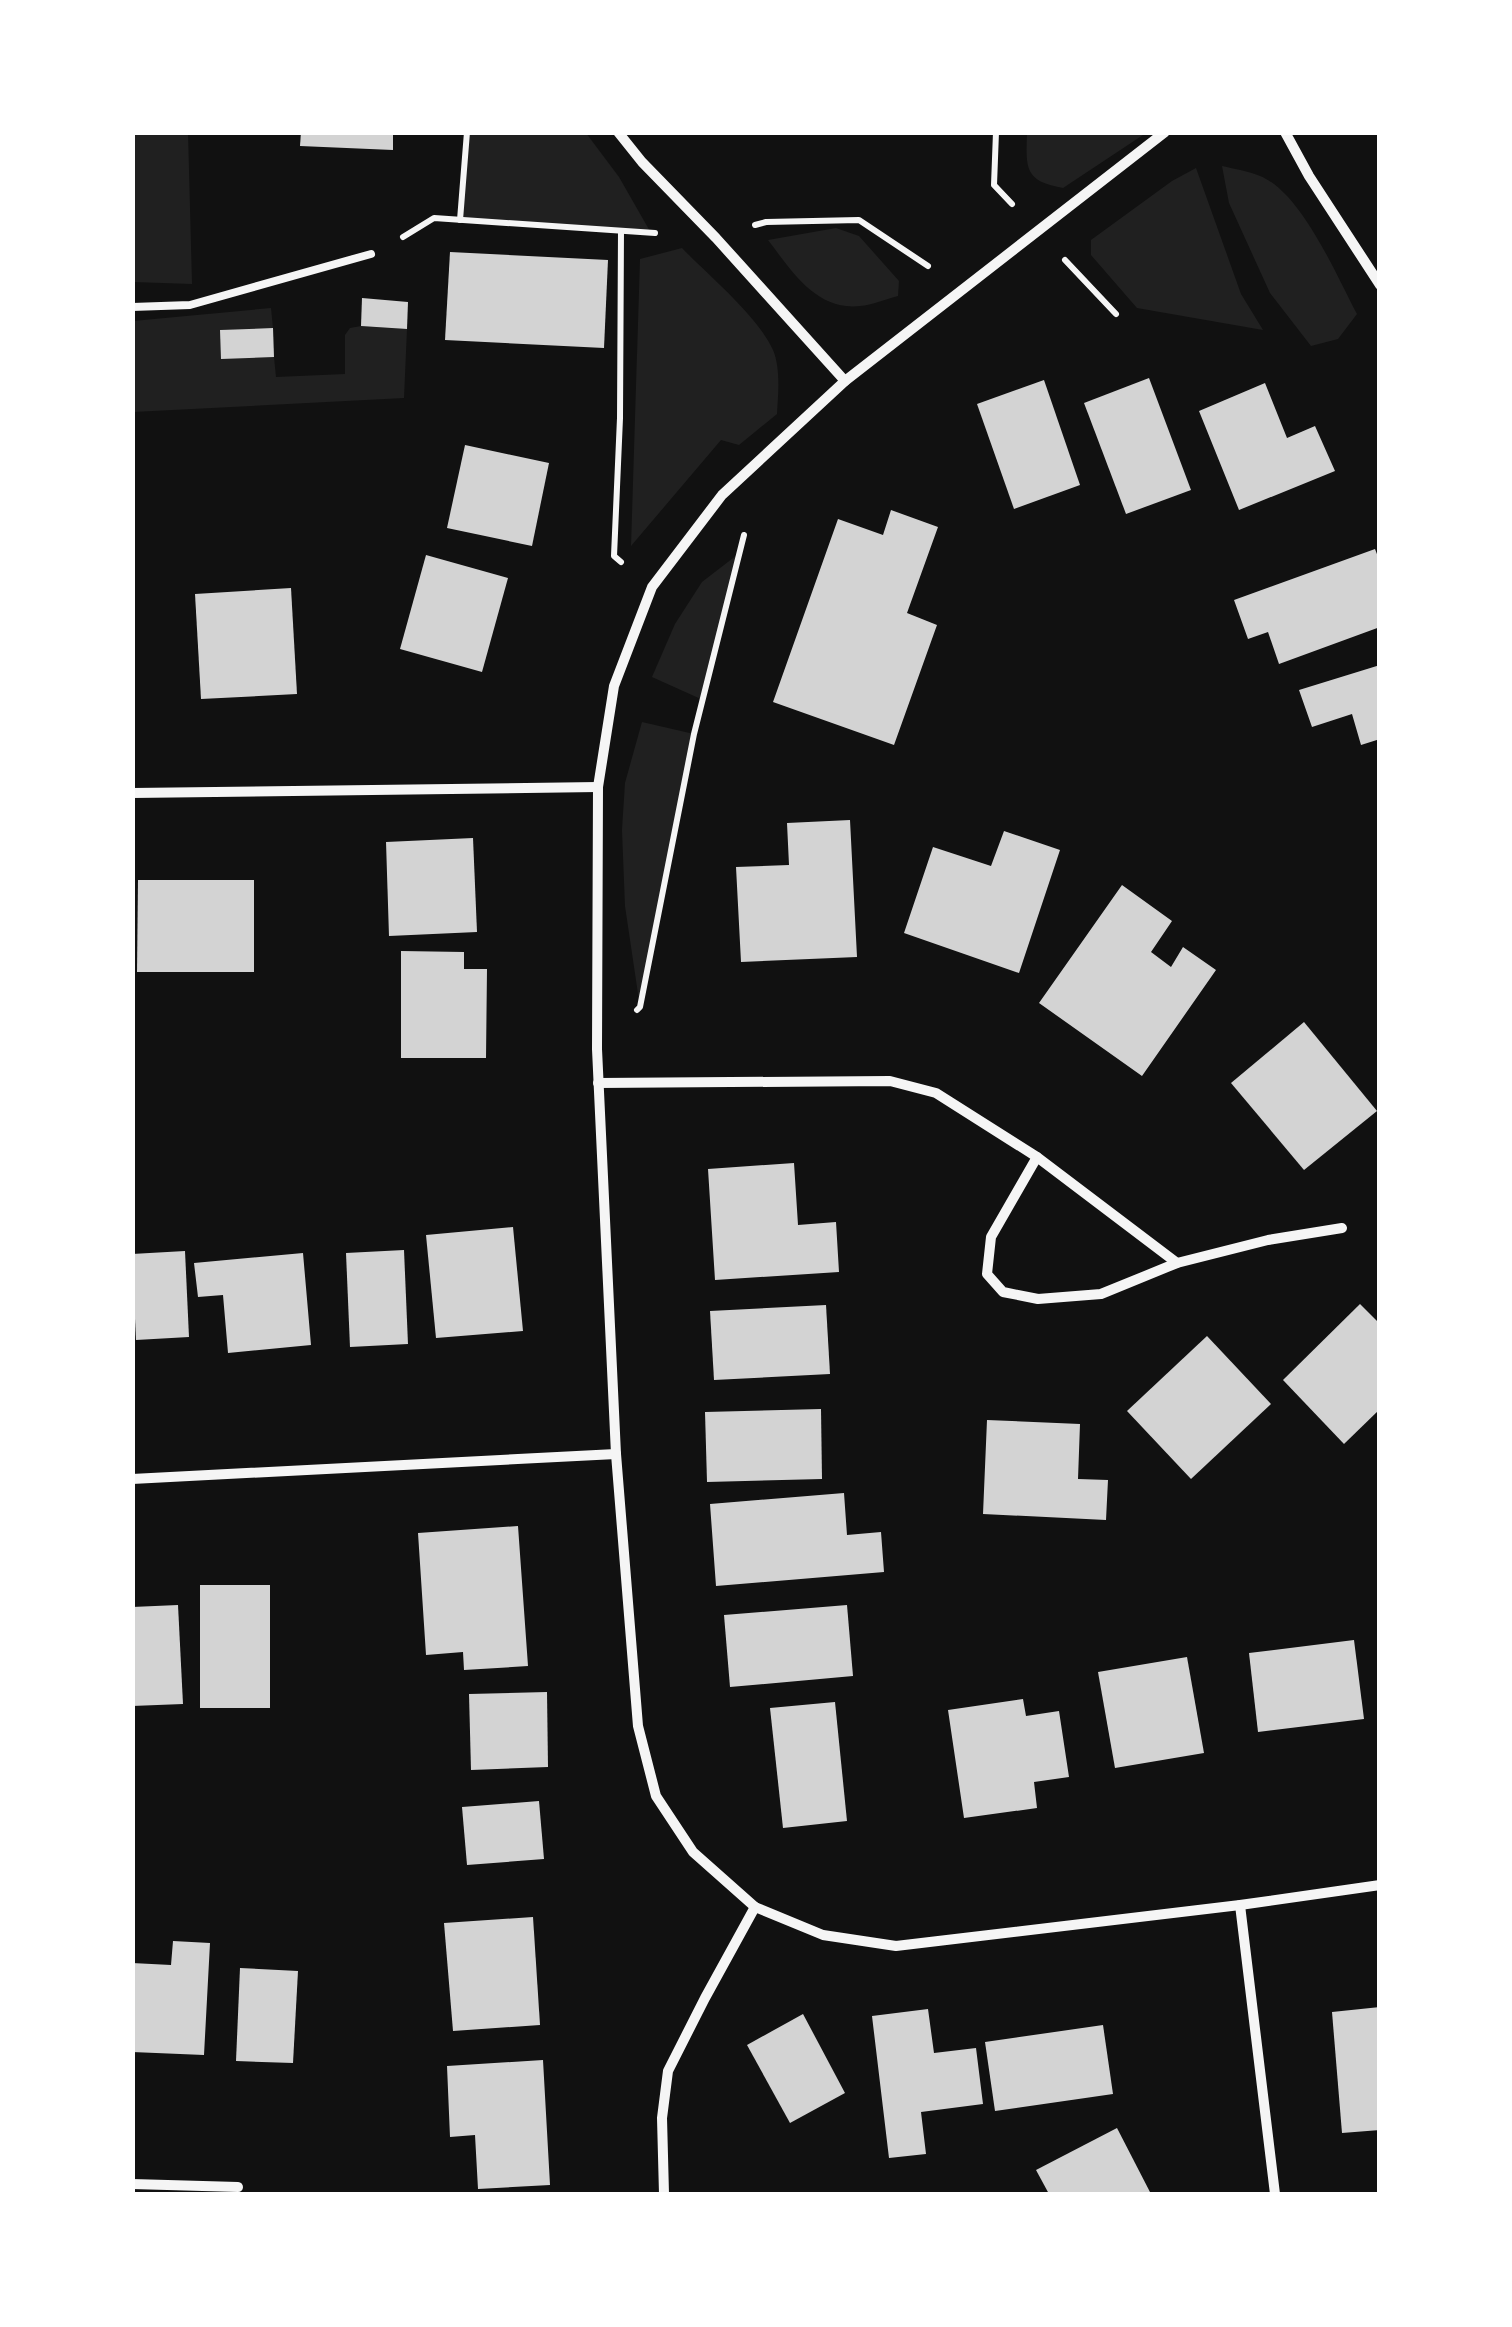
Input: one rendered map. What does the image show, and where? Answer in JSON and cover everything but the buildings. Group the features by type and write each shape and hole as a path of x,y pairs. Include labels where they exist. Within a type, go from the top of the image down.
{"street":[{"path":"618,132 846,381"},
{"path":"1165,132 846,381 722,494 652,587 614,686 598,787 597,1049 616,1454 638,1726 656,1796 693,1852 755,1907 823,1936 896,1946 1380,1885"},
{"path":"1285,132 1380,285"},
{"path":"132,793 598,787"},
{"path":"598,1083 890,1081 936,1093 1036,1157 1177,1264"},
{"path":"1036,1157 992,1237 987,1274 1002,1292 1038,1300 1101,1294 1177,1264 1268,1240 1342,1228"},
{"path":"132,1479 616,1454"},
{"path":"1240,1905 1275,2194"},
{"path":"664,2194 662,2118 668,2072 755,1907"},
{"path":"132,2184 210,2190 238,2187"}],"lane":[{"path":"132,307 190,305 371,254"}],"path":[{"path":"460,220 467,132"},
{"path":"371,254 434,218 716,238 766,222 859,220 962,289"},
{"path":"622,231 614,556 652,587"},
{"path":"597,1049 640,1007 694,734 749,520"}],"shaded area":[{"path":"133,132 188,133 192,284 133,282"},
{"path":"1027,132 1146,133 1063,188 1041,181 1030,171"},
{"path":"467,133 586,133 619,177 651,233 460,220"},
{"path":"1222,166 1255,174 1275,185 1304,217 1357,314 1338,339 1311,346 1270,293 1229,203"},
{"path":"1196,168 1241,294 1263,330 1137,308 1091,255 1091,240"},
{"path":"836,228 859,236 899,281 898,296 860,306 830,302 806,286 768,240"},
{"path":"682,248 766,337 777,365 777,414 739,445 721,440 631,546 640,259"},
{"path":"271,308 273,328 221,330 221,358 274,357 276,377 345,374 345,335 350,328 407,329 404,398 133,412 133,321"},
{"path":"737,555 703,700 652,677 675,624 702,582"},
{"path":"642,722 694,734 640,1007 625,906 622,830 625,783"}]}
